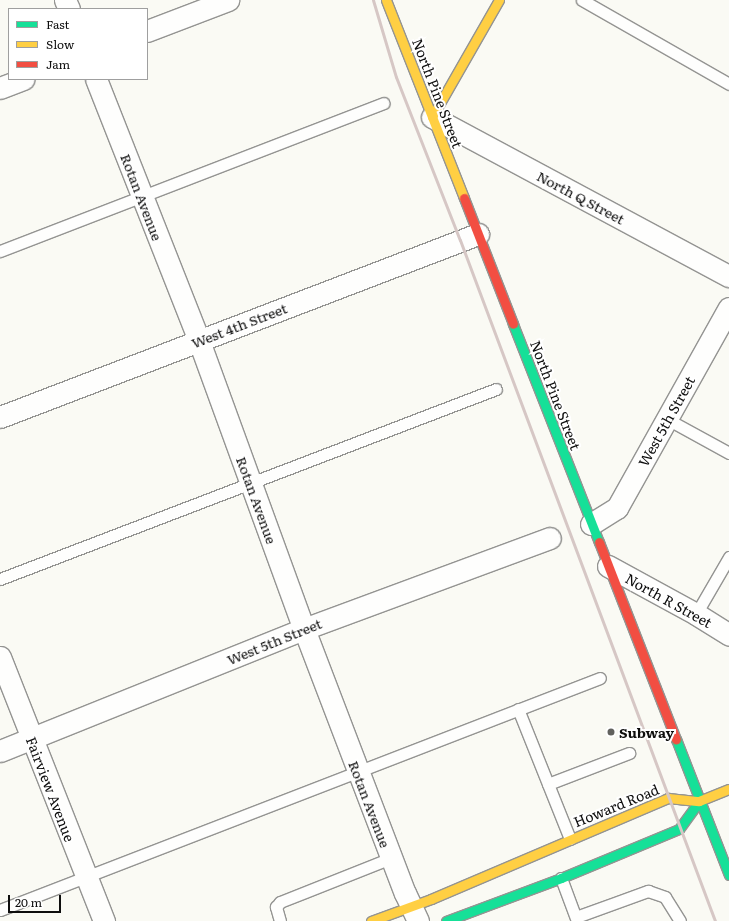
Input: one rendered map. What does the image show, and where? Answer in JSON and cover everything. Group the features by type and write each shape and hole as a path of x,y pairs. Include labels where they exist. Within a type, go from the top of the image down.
{"main road":[{"name":"North Pine Street","path":"386,0 608,566 698,801 729,875"},
{"path":"432,117 499,0"},
{"path":"446,921 561,878 680,829 698,801 729,789"},
{"name":"Howard Road","path":"371,921 414,913 570,839 668,798 698,801"}],"street":[{"path":"148,31 228,0"},
{"path":"0,88 20,80"},
{"name":"Rotan Avenue","path":"96,80 199,341 304,629 391,858 414,913"},
{"name":"North Q Street","path":"432,117 729,276"},
{"name":"West 4th Street","path":"0,417 478,234"},
{"name":"West 5th Street","path":"591,524 617,508 729,308"},
{"name":"West 5th Street","path":"0,752 304,629 550,538"},
{"name":"North R Street","path":"608,566 696,614 729,635"},
{"name":"Fairview Avenue","path":"0,657 85,877 104,921"}],"lane":[{"path":"582,0 729,84"},
{"path":"0,251 382,103"},
{"path":"0,579 496,389"},
{"path":"667,419 729,453"},
{"path":"696,614 729,557"},
{"path":"0,910 358,772 518,708 600,678"},
{"path":"518,708 570,839"},
{"path":"548,784 629,753"},
{"path":"280,921 276,907 280,902 391,858"},
{"path":"561,878 577,919 648,891 665,897 680,921"},
{"path":"476,910 480,921"}],"railway":[{"path":"373,0 396,77 460,240 715,921"}],"traffic: fast":[{"path":"513,324 599,542"},
{"path":"676,739 729,875"},
{"path":"446,921 561,878 679,829 699,801"}],"traffic: slow":[{"path":"386,0 464,198"},
{"path":"432,117 499,0"},
{"path":"371,921 431,899 668,798 699,801 729,789"}],"traffic: jam":[{"path":"464,198 513,324"},
{"path":"599,542 676,739"}],"place":[{"name":"Subway","path":"611,732"}]}
